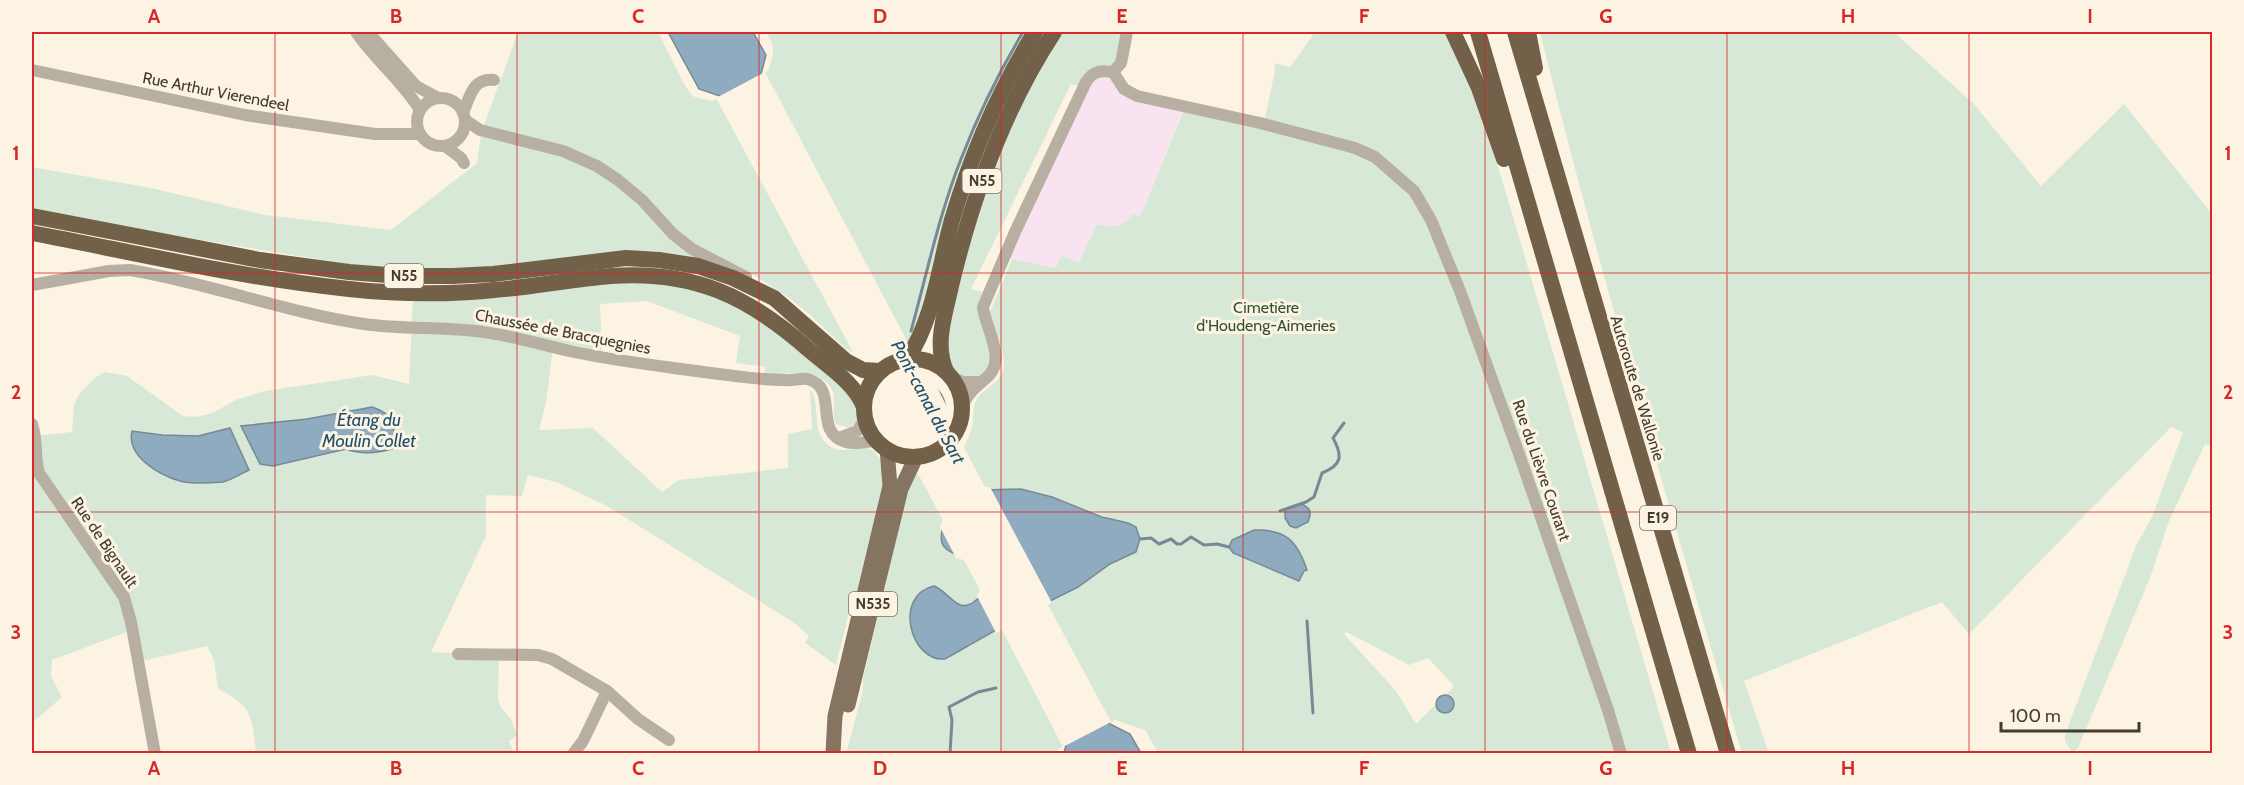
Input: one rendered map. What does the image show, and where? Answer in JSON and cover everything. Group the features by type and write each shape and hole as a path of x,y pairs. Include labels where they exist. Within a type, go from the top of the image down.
{"highway":[{"name":"N55","path":"907,359 917,345 926,321 953,218 969,170 1012,72 1035,32"},
{"name":"N55","path":"948,374 941,360 940,341 969,222 1002,130 1023,85 1054,32"},
{"path":"1453,32 1479,88 1505,162 1525,190"},
{"name":"E19","path":"1478,32 1689,753"},
{"name":"Autoroute de Wallonie","path":"1515,32 1728,753"},
{"path":"1528,32 1535,62 1535,98"},
{"name":"N55","path":"32,216 260,260 308,268 369,274 453,276 493,274 626,258 659,260 709,269 774,298 846,361 863,370 880,371"},
{"name":"N55","path":"32,233 258,276 350,289 445,293 493,291 632,275 684,280 706,285 761,311 845,381 860,396 865,413"},
{"path":"907,359 928,361 948,374 960,395 962,406 959,424 949,441 934,452 916,456 901,455 882,445 865,413 867,392 880,371 897,361 907,359"}],"main road":[{"name":"N535","path":"833,753 835,716 890,486 882,445"},
{"name":"N535","path":"833,753 845,716 900,489 916,456"}],"street":[{"path":"356,32 408,93 419,114 417,125 420,134 431,144 445,146 463,160 457,139"},
{"path":"368,32 416,86 459,106 464,117 480,130 563,151 597,166 642,200 673,234 692,249 754,282 774,298"},
{"path":"962,406 992,372 995,359 982,307 985,298 1082,88 1094,73 1113,72 1121,63 1127,32"},
{"name":"Rue Arthur Vierendeel","path":"32,70 245,115 375,134 420,134"},
{"name":"Rue du Lièvre Courant","path":"1113,72 1124,89 1137,96 1330,141 1366,152 1394,172 1422,202 1460,291 1520,454 1621,753"},
{"path":"396,133 419,114 425,104 470,91 482,81 494,80"},
{"path":"445,146 462,134 470,91"},
{"name":"Chaussée de Bracquegnies","path":"32,285 109,271 130,270 306,313 363,324 468,330 626,361 734,376 785,381 807,379 823,390 829,429 834,436 839,438"},
{"path":"948,374 963,382 981,382"},
{"path":"865,413 857,431 839,438 843,442 882,445"},
{"name":"Rue de Bignault","path":"32,424 37,445 37,481 124,597 131,622 155,753"},
{"path":"458,654 538,656 552,659 607,691 638,719 669,740"},
{"path":"573,753 583,741 607,691"}],"shaded area":[{"path":"1104,76 1183,110 1140,217 1116,228 1097,224 1079,262 1056,268 1009,258 1089,87 1097,78"}],"green space":[{"path":"518,32 658,32 690,93 695,97 712,101 768,71 773,51 766,32 1030,32 916,338 877,363 846,349 809,314 757,277 701,251 607,168 483,128"},
{"path":"1061,32 1124,32 1115,64 1094,68 1080,86 1071,84 971,289 983,292 980,314 991,357 981,377 970,378 958,375 953,371 948,357 947,338 972,229 1013,121"},
{"name":"Cimetière d'Houdeng-Aimeries","path":"1315,32 1446,32 1470,86 1501,176 1671,753 1158,753 1145,730 1115,720 1058,749 1057,753 846,754 863,690 863,679 911,477 960,452 970,434 977,399 998,379 1003,370 1002,351 990,312 1012,259 1056,268 1061,256 1079,262 1097,224 1113,226 1125,222 1133,214 1140,217 1185,107 1260,123 1265,118 1275,70 1274,63 1290,67","holes":["999,489 1036,492 1128,523 1126,558 1110,564 1078,587 1013,619 969,647 952,598 962,607 970,605 981,597 979,560","1347,632 1409,665 1428,658 1454,686 1446,695 1439,698 1416,724 1396,691 1344,634"]},
{"path":"1540,32 1894,32 1974,104 2041,186 2124,104 2212,214 2212,446 2205,444 2169,521 2150,578 2078,748 2072,753 2065,741 2065,735 2136,546 2152,517 2183,432 2171,427 1969,634 1942,602 1744,681 1769,753 1742,753 1612,303"},
{"path":"481,134 563,155 598,171 712,264 414,269 360,266 170,235 32,208 32,167 151,188 265,215 391,230 477,163"},
{"path":"643,280 709,293 777,330 850,395 858,412 858,420 849,428 836,424 833,392 821,378 803,374 764,375 765,367 736,363 740,336 647,301 600,304 602,357 553,347 546,402 539,430 593,428 662,492 679,480 788,468 788,434 812,429 810,389 815,402 818,430 824,441 830,447 837,449 867,448 872,450 879,458 883,469 879,503 836,665 805,643 809,636 796,624 605,505 556,482 528,475 522,496 486,495 486,536 431,652 499,655 498,699 500,706 511,719 517,735 509,741 513,750 507,754 256,753 249,714 238,701 218,689 214,660 207,646 138,662 132,630 52,660 51,676 62,697 32,723 32,424 36,436 72,432 74,404 80,393 96,377 105,372 127,376 183,416 196,417 212,413 238,399 265,391 372,375 409,384 413,298","holes":["372,407 382,411 395,426 381,452 355,452 346,449 273,466 241,426 307,419","230,428 136,452 133,443 133,431 198,436"]}],"water":[{"name":"Pont-canal du Sart","path":"668,32 753,32 766,55 761,74 924,380 942,395 946,418 983,490 1021,489 1052,497 1102,517 1136,527 1140,539 1136,552 1110,564 1078,587 1044,604 1108,723 1130,734 1141,753 1064,753 1066,745 1003,626 945,659 933,657 915,640 910,614 921,592 934,586 963,606 977,600 983,589 966,557 943,546 941,535 946,520 882,404 720,96 699,89"},
{"name":"Étang du Moulin Collet","path":"372,407 385,413 392,422 395,448 370,453 346,449 273,466 260,464 241,426 307,419"},
{"path":"230,428 249,470 223,482 185,482 163,474 139,456 131,440 132,431 198,436"},
{"path":"1302,504 1310,511 1308,522 1296,528 1290,526 1285,518 1285,510"},
{"path":"1254,530 1282,534 1294,544 1307,570 1304,571 1299,581 1233,553 1229,547 1232,540"},
{"path":"1445,695 1451,698 1454,704 1451,710 1445,713 1439,710 1436,704 1439,698"}],"pier":[{"name":"Pont-canal du Sart","path":"765,72 926,377 934,381 949,411 949,419 985,487 990,487 1052,603 1048,605 1111,722 1063,747 1002,630 996,633 977,596 980,590 964,560 956,558 940,527 943,520 902,444 892,438 879,414 880,402 716,98"}],"waterway":[{"path":"911,331 953,180 989,94 1023,32"},
{"path":"1280,511 1314,497 1322,473 1334,467 1339,459 1333,438 1344,423"},
{"path":"1140,539 1151,538 1159,544 1171,539 1181,544 1191,537 1204,545 1217,544 1229,547"},
{"path":"1307,621 1313,713"},
{"path":"950,754 952,720 949,707 978,692 996,688"}]}
